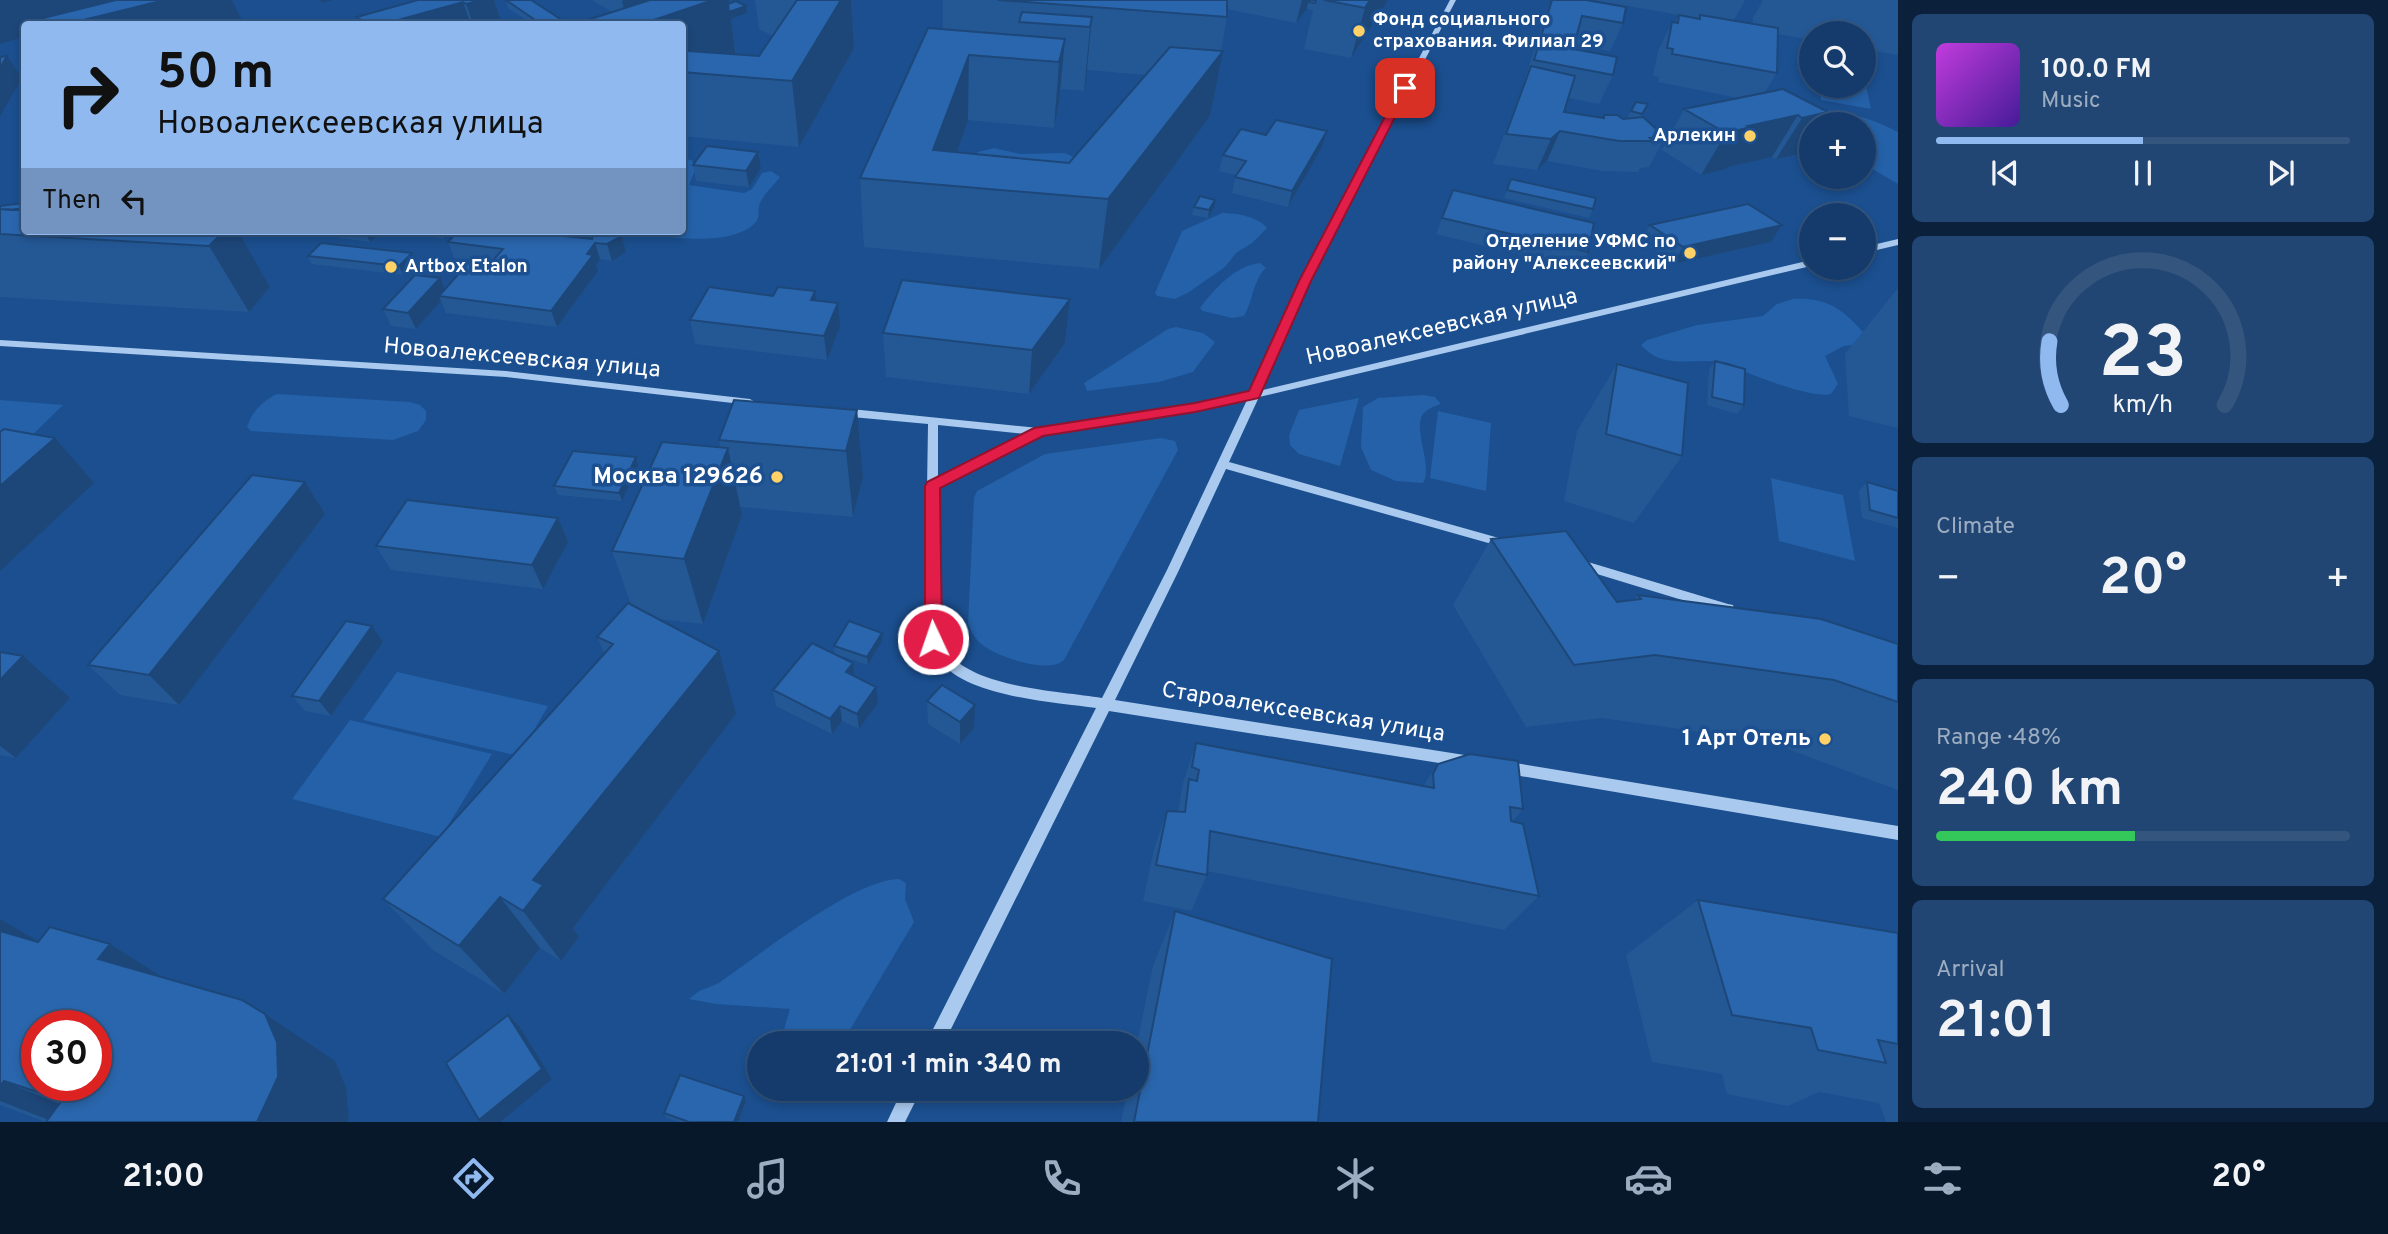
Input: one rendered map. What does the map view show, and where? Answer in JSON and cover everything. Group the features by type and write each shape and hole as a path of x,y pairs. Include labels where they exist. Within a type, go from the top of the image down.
{"street":[{"path":"941,1031 1105,705 1222,464 1305,281 1452,0"},
{"path":"1876,247 1898,242"},
{"name":"Новоалексеевская улица","path":"827,410 1040,432 1195,408 1799,266"},
{"name":"Новоалексеевская улица","path":"0,343 506,374 761,403"},
{"name":"Староалексеевская улица","path":"933,422 931,621 933,639 944,659 957,670 997,687 1492,765 1898,833"},
{"name":"Новоалексеевская улица","path":"932,486 1040,432"},
{"path":"1222,464 1513,546"},
{"path":"1566,561 1746,615"},
{"path":"896,1122 906,1101"}],"shaded area":[{"path":"1869,98 1871,109 1821,100"},
{"path":"1812,110 1840,112 1811,112"},
{"path":"1876,122 1898,132 1898,184 1876,171"},
{"path":"994,148 1020,154 1065,153 1075,158 1069,172 972,157 978,152"},
{"path":"686,159 692,160 695,170 689,185 744,193 752,189 762,173 771,171 780,177 762,200 757,221 743,231 710,238 655,235 686,235"},
{"path":"1222,213 1247,216 1267,228 1252,243 1236,253 1225,267 1189,292 1175,299 1157,296 1155,293 1182,231"},
{"path":"1260,263 1266,268 1258,278 1244,316 1232,318 1200,308 1218,286 1234,273"},
{"path":"1793,299 1824,302 1848,316 1863,332 1863,344 1844,346 1825,356 1838,384 1831,394 1814,394 1792,389 1729,363 1671,361 1650,353 1641,345 1647,340 1697,325 1763,316 1777,304"},
{"path":"1176,327 1203,333 1215,342 1193,372 1159,382 1087,391 1084,383 1168,329"},
{"path":"277,394 410,402 420,405 426,411 426,420 418,431 393,440 251,431 247,427 255,411"},
{"path":"1423,395 1435,397 1441,404 1427,411 1421,418 1426,466 1423,483 1396,481 1371,470 1361,447 1363,407 1378,398"},
{"path":"1359,398 1340,466 1299,454 1290,445 1289,435 1299,410"},
{"path":"0,400 63,405 14,453 0,452"},
{"path":"1438,411 1491,423 1486,491 1430,478"},
{"path":"1161,438 1175,441 1178,450 1064,660 1047,666 1035,665 1009,658 980,643 968,624 974,498 977,491 1045,454"},
{"path":"1771,478 1843,495 1855,561 1779,541"},
{"path":"397,672 548,706 519,756 363,720"},
{"path":"350,720 492,754 441,837 292,799"},
{"path":"899,879 906,883 905,899 914,922 849,1031 784,1031 790,1009 716,1004 689,999 699,991 717,984 832,905 880,882"}],"building":[{"path":"116,0 165,0 79,21 31,21"},
{"path":"418,0 481,0 466,4 463,2 398,20 400,21 363,21 357,17"},
{"path":"506,0 531,0 563,21 537,21"},
{"path":"650,0 713,0 651,21 584,21"},
{"path":"797,0 841,0 792,81 686,72 686,50 759,56"},
{"path":"998,0 1227,0 1227,17"},
{"path":"1324,0 1370,0 1365,8"},
{"path":"1552,0 1586,0 1626,7 1623,23 1582,16 1573,49 1617,57 1613,75 1534,60"},
{"path":"736,1 746,6 729,12 728,4"},
{"path":"1022,12 1092,17 1090,27 1019,22"},
{"path":"1679,15 1700,19 1700,15 1778,28 1777,73 1672,54 1673,49 1667,48 1672,22 1678,23"},
{"path":"928,28 1065,39 1059,62 969,55 933,150 1069,163 1170,47 1223,51 1108,199 860,178"},
{"path":"7,56 0,68 0,57"},
{"path":"1531,66 1575,76 1564,112 1604,118 1604,115 1617,115 1623,119 1643,117 1665,137 1650,138 1654,141 1619,141 1560,131 1551,139 1506,134"},
{"path":"1783,89 1828,112 1799,112 1799,116 1726,133 1684,109"},
{"path":"1636,102 1648,104 1642,114 1631,111"},
{"path":"1276,120 1327,131 1292,191 1235,177 1246,161 1223,155 1241,129 1266,135"},
{"path":"707,146 758,152 746,171 693,165"},
{"path":"1511,179 1596,198 1593,209 1507,190"},
{"path":"1453,190 1594,223 1588,252 1442,218"},
{"path":"1200,196 1215,200 1209,210 1194,207"},
{"path":"21,203 21,208 11,210 0,209 0,206"},
{"path":"1748,204 1782,225 1683,247 1650,225"},
{"path":"0,209 21,210 21,235 220,235 209,246 0,234"},
{"path":"454,235 564,235 592,239 593,235 622,236 607,244 595,243 587,254 593,255 551,311 439,296 469,262 489,265 503,249 448,242"},
{"path":"321,243 412,253 399,266 308,256"},
{"path":"415,275 440,278 408,313 383,309"},
{"path":"902,280 1070,299 1032,350 883,333"},
{"path":"709,287 773,296 778,287 815,291 811,300 838,303 824,336 690,320"},
{"path":"1715,361 1745,369 1744,405 1712,397"},
{"path":"1617,364 1688,383 1682,456 1606,434"},
{"path":"734,400 857,410 846,451 719,440"},
{"path":"4,429 55,438 0,486 0,432"},
{"path":"662,442 728,448 684,559 612,551"},
{"path":"573,451 636,457 619,493 554,486"},
{"path":"252,475 305,482 149,675 88,665"},
{"path":"1867,482 1898,491 1898,518 1870,510"},
{"path":"407,500 558,518 532,565 376,546"},
{"path":"1566,531 1617,602 1641,599 1638,595 1821,619 1898,644 1898,702 1834,680 1655,655 1574,665 1491,539"},
{"path":"628,603 719,651 533,880 543,885 523,911 500,897 459,946 383,899 613,644 597,637"},
{"path":"346,621 372,626 319,701 292,696"},
{"path":"849,621 882,633 867,657 834,646"},
{"path":"812,643 853,663 846,672 876,687 857,714 840,706 830,719 773,690"},
{"path":"0,652 23,656 0,680"},
{"path":"942,685 975,705 960,722 927,701"},
{"path":"1196,743 1434,788 1433,774 1438,764 1470,754 1518,761 1523,809 1510,807 1511,821 1523,824 1539,896 1210,831 1207,875 1156,865 1167,811 1185,812 1189,779 1197,781 1199,770 1192,767"},
{"path":"1698,900 1898,933 1898,1044 1878,1040 1886,1063 1818,1050 1811,1028 1732,1015"},
{"path":"1175,911 1332,959 1318,1122 1134,1122 1138,1101 1149,1101 1149,1045"},
{"path":"50,927 110,944 98,959 242,1000 265,1014 277,1042 278,1077 257,1122 46,1122 61,1101 112,1101 112,1010 21,1010 21,1087 4,1081 0,1086 0,931 38,942"},
{"path":"508,1015 542,1069 479,1120 446,1063"},
{"path":"680,1075 744,1096 734,1122 689,1122 664,1113"}],"place":[{"name":"Фонд социального страхования. Филиал 29","path":"1359,31"},
{"name":"Арлекин","path":"1750,136"},
{"name":"Отделение УФМС по району \"Алексеевский\"","path":"1690,253"},
{"name":"Artbox Etalon","path":"391,267"},
{"name":"Москва 129626","path":"777,477"},
{"name":"1 Арт Отель","path":"1825,739"}],"route":[{"path":"933,639 932,486 1040,432 1195,408 1254,395 1305,281 1405,88"}]}
